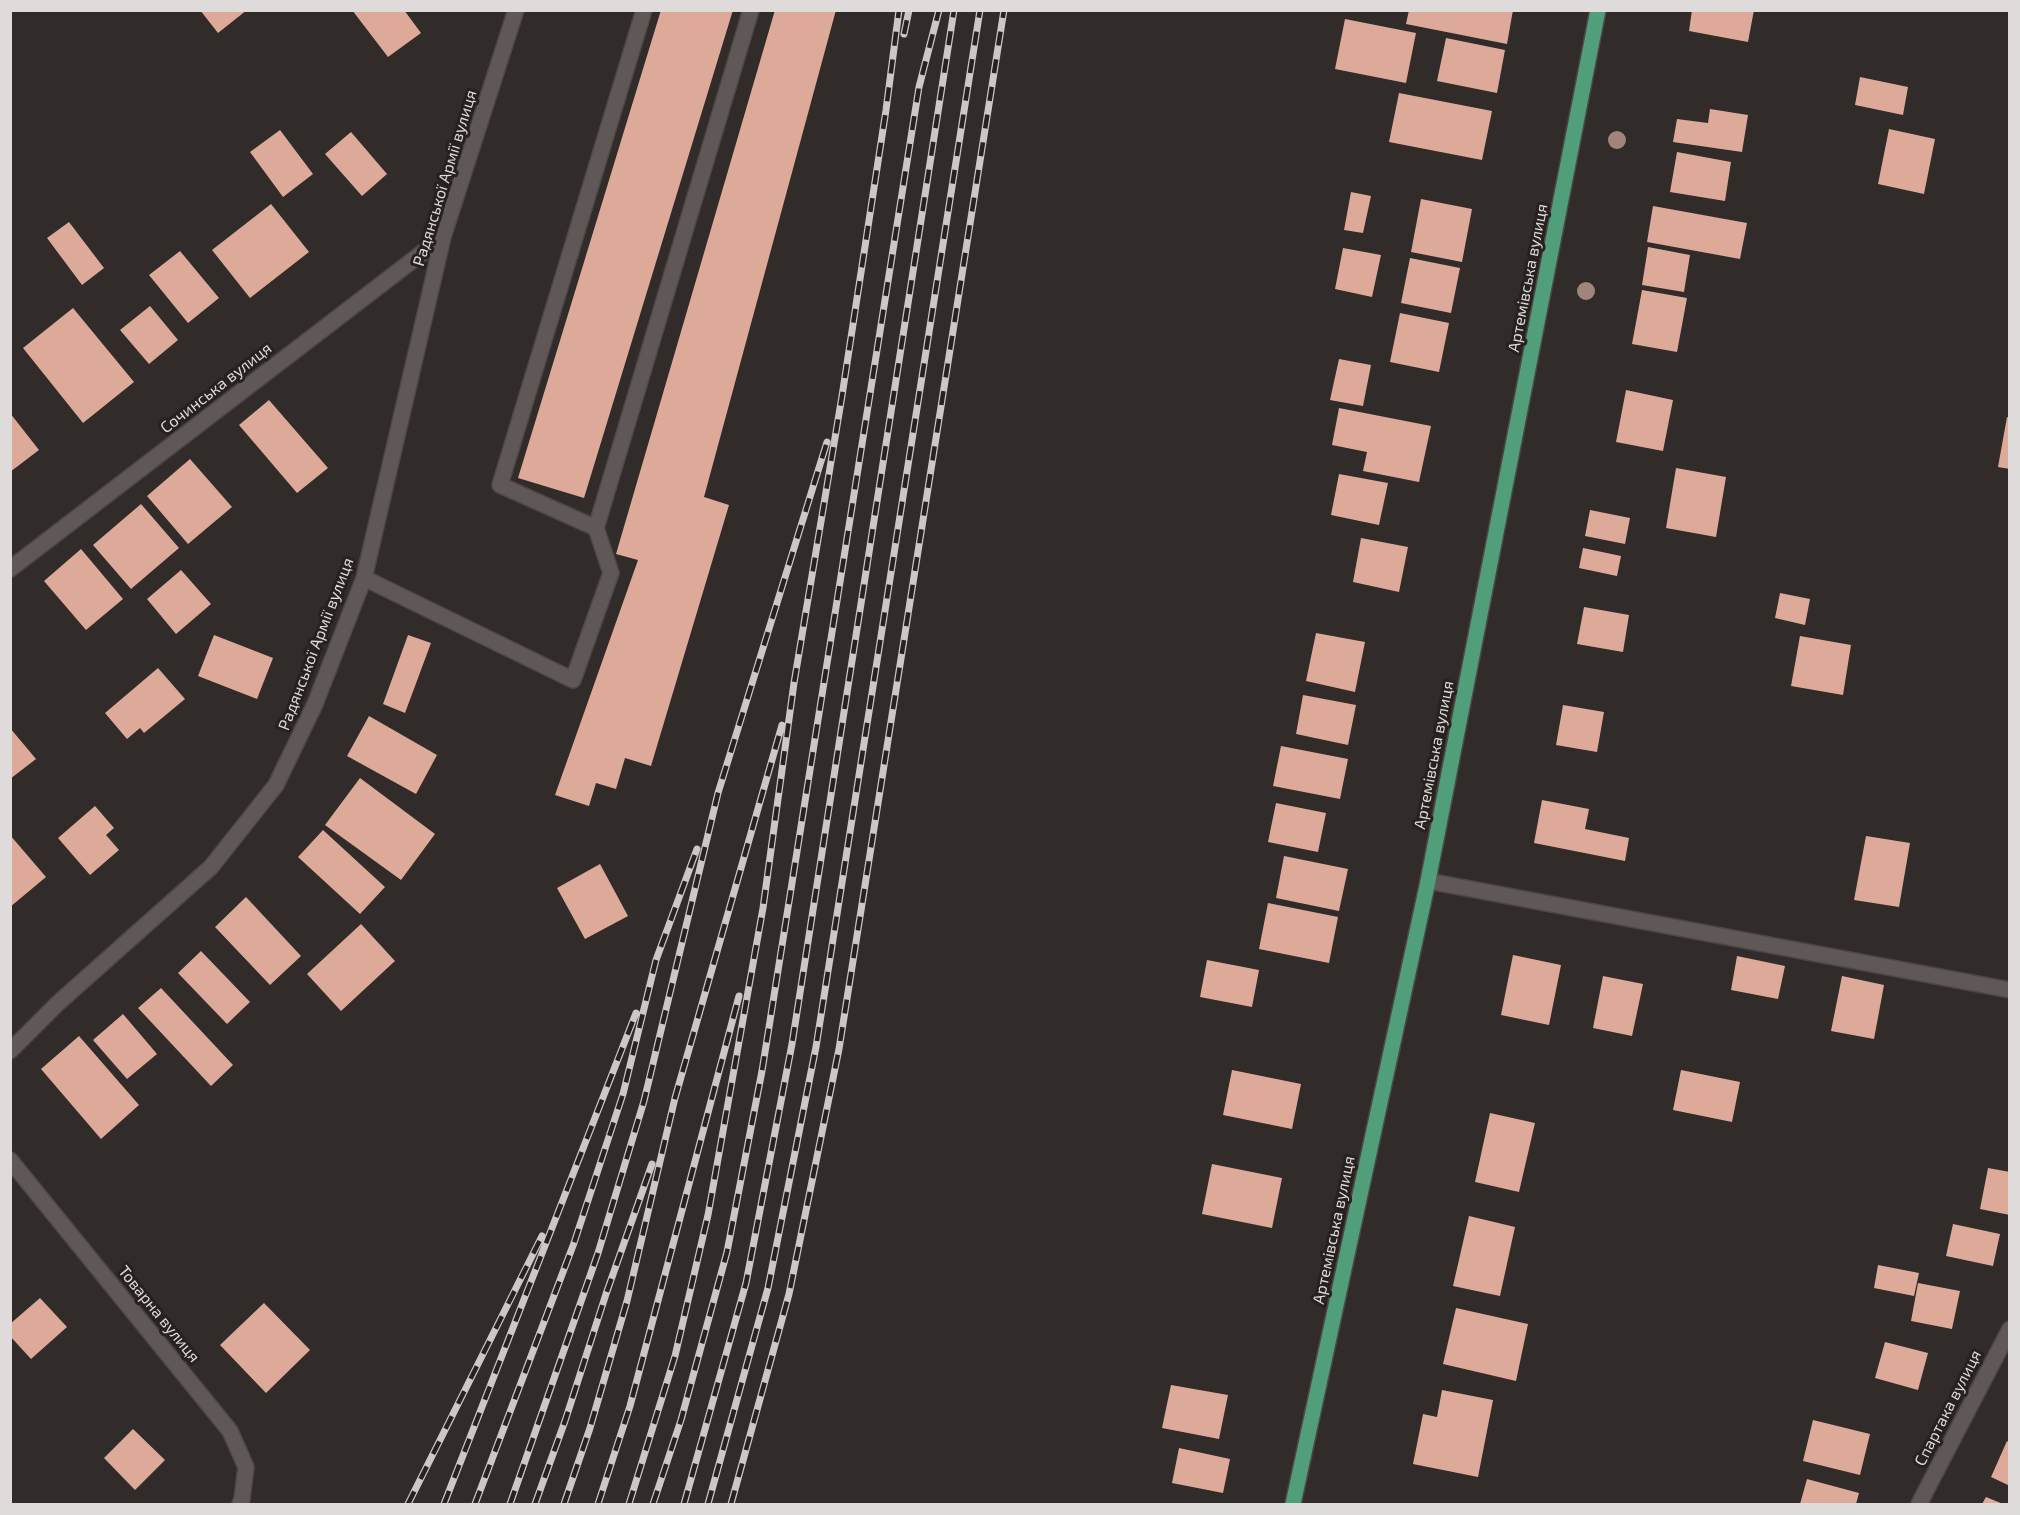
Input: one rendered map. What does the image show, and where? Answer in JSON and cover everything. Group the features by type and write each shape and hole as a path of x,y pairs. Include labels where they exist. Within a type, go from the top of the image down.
{"main road":[{"name":"Артемівська вулиця","path":"1293,1504 1428,881 1598,10"}],"street":[{"name":"Радянської Армії вулиця","path":"10,1051 57,1004 211,867 276,785 315,704 364,578 443,237 516,10"},
{"path":"596,528 500,485 644,10"},
{"path":"364,578 573,680 611,573 596,528 751,10"},
{"name":"Сочинська вулиця","path":"10,569 443,237"},
{"path":"1428,881 2010,990"},
{"name":"Товарна вулиця","path":"10,1160 230,1431 246,1467 240,1504"},
{"name":"Спартака вулиця","path":"1919,1504 2010,1329"}],"building":[{"path":"200,10 247,10 218,33"},
{"path":"352,10 404,10 421,33 388,57"},
{"path":"661,10 733,10 584,498 518,478"},
{"path":"775,10 836,10 704,497 729,505 651,766 625,758 616,789 596,783 589,806 555,795 638,560 616,554"},
{"path":"1409,10 1513,10 1507,44 1406,24"},
{"path":"1692,10 1754,10 1748,42 1689,31"},
{"path":"1345,19 1416,33 1406,83 1335,69"},
{"path":"1446,38 1505,50 1497,93 1437,81"},
{"path":"1860,77 1908,87 1903,115 1855,105"},
{"path":"1399,93 1492,111 1482,160 1389,142"},
{"path":"1710,109 1748,115 1742,152 1673,142 1677,119 1708,123"},
{"path":"1889,129 1935,139 1924,194 1878,184"},
{"path":"280,130 313,174 283,197 250,152"},
{"path":"351,132 387,174 362,196 325,154"},
{"path":"1677,152 1731,162 1725,201 1670,192"},
{"path":"1351,192 1371,196 1363,233 1344,230"},
{"path":"1421,199 1472,209 1462,262 1411,252"},
{"path":"271,204 309,252 250,298 212,250"},
{"path":"1653,206 1747,223 1740,259 1647,242"},
{"path":"69,222 104,268 82,285 47,238"},
{"path":"1648,247 1690,255 1684,292 1642,285"},
{"path":"1343,248 1381,255 1372,297 1335,289"},
{"path":"180,251 219,298 188,323 149,275"},
{"path":"1410,258 1460,268 1451,313 1401,303"},
{"path":"1642,290 1687,298 1677,352 1632,344"},
{"path":"150,306 178,340 149,364 120,330"},
{"path":"73,308 134,382 83,423 23,348"},
{"path":"1400,313 1449,323 1439,372 1390,362"},
{"path":"1339,359 1371,365 1363,406 1330,400"},
{"path":"1626,390 1673,400 1663,451 1616,442"},
{"path":"269,400 328,468 297,493 239,425"},
{"path":"1339,408 1431,426 1419,482 1363,471 1367,452 1332,445"},
{"path":"10,413 39,450 10,472"},
{"path":"2007,417 2010,418 2010,469 1998,467"},
{"path":"190,459 232,507 188,544 147,496"},
{"path":"1676,468 1726,477 1716,537 1666,528"},
{"path":"1339,474 1388,483 1379,525 1331,515"},
{"path":"141,504 179,548 131,589 93,545"},
{"path":"1590,510 1630,518 1625,544 1585,536"},
{"path":"1361,538 1408,547 1399,592 1353,582"},
{"path":"1583,548 1621,556 1617,576 1579,568"},
{"path":"81,549 123,599 86,630 44,581"},
{"path":"181,570 211,604 176,634 147,599"},
{"path":"1780,593 1810,599 1805,625 1775,618"},
{"path":"1584,607 1629,615 1623,652 1577,644"},
{"path":"1316,633 1365,642 1355,692 1306,681"},
{"path":"214,635 273,658 257,699 198,676"},
{"path":"408,635 431,643 405,713 383,704"},
{"path":"1800,636 1851,645 1843,695 1791,686"},
{"path":"158,668 185,699 144,733 140,728 127,739 105,713"},
{"path":"1303,695 1356,705 1348,745 1296,734"},
{"path":"1563,705 1604,712 1597,752 1556,745"},
{"path":"369,716 437,755 416,794 347,756"},
{"path":"10,728 36,759 10,779"},
{"path":"1281,746 1348,759 1340,799 1273,786"},
{"path":"360,778 435,834 401,880 325,825"},
{"path":"1542,800 1589,809 1585,829 1629,838 1625,861 1534,843"},
{"path":"1276,803 1326,813 1318,852 1268,842"},
{"path":"95,806 114,828 106,835 119,850 90,875 58,838"},
{"path":"323,830 385,887 360,914 298,857"},
{"path":"10,835 46,877 10,907"},
{"path":"1866,836 1910,843 1899,907 1854,900"},
{"path":"1284,856 1348,869 1339,911 1276,898"},
{"path":"600,864 628,916 585,939 557,888"},
{"path":"246,897 301,956 270,985 215,927"},
{"path":"1268,903 1338,917 1329,963 1259,949"},
{"path":"361,924 395,961 341,1011 307,974"},
{"path":"201,951 250,1002 227,1024 178,973"},
{"path":"1513,955 1561,965 1549,1025 1501,1015"},
{"path":"1737,956 1785,966 1778,999 1731,990"},
{"path":"1207,960 1259,970 1252,1007 1200,997"},
{"path":"1603,976 1643,984 1632,1036 1593,1028"},
{"path":"1842,976 1884,985 1874,1039 1831,1031"},
{"path":"161,988 233,1065 211,1086 138,1008"},
{"path":"123,1014 157,1054 127,1079 93,1040"},
{"path":"79,1036 139,1105 101,1139 41,1069"},
{"path":"1232,1070 1301,1084 1292,1129 1223,1115"},
{"path":"1681,1070 1740,1082 1732,1122 1673,1110"},
{"path":"1490,1113 1535,1123 1519,1192 1475,1182"},
{"path":"1212,1164 1282,1178 1272,1228 1202,1214"},
{"path":"1988,1168 2010,1172 2010,1215 1980,1209"},
{"path":"1469,1216 1515,1227 1500,1296 1453,1286"},
{"path":"1953,1224 2000,1234 1993,1266 1946,1256"},
{"path":"1878,1265 1919,1273 1914,1296 1874,1288"},
{"path":"1918,1283 1960,1291 1952,1329 1911,1321"},
{"path":"40,1298 67,1327 31,1359 10,1336 10,1324"},
{"path":"264,1303 310,1350 266,1393 220,1345"},
{"path":"1456,1308 1528,1324 1516,1381 1443,1364"},
{"path":"1885,1342 1928,1353 1918,1390 1875,1378"},
{"path":"1171,1385 1228,1395 1219,1439 1162,1428"},
{"path":"1442,1390 1493,1400 1478,1477 1413,1464 1423,1414 1437,1417"},
{"path":"1813,1420 1870,1434 1860,1475 1803,1461"},
{"path":"133,1429 165,1460 135,1490 104,1458"},
{"path":"2007,1441 2010,1443 2010,1486 1991,1477"},
{"path":"1179,1448 1230,1459 1223,1493 1172,1483"},
{"path":"1807,1479 1859,1493 1856,1504 1800,1504"},
{"path":"1986,1497 2003,1504 1982,1504"}],"railway":[{"path":"629,1504 675,1356 708,1215 763,908 794,683 842,396 899,10"},
{"path":"904,34 909,10"},
{"path":"653,1504 681,1420 727,1252 762,1071 919,87 939,10"},
{"path":"684,1504 746,1283 792,1044 954,10"},
{"path":"708,1504 768,1288 816,1047 980,10"},
{"path":"731,1504 789,1294 839,1049 1004,10"},
{"path":"510,1504 598,1253 644,1101 718,793 827,442"},
{"path":"564,1504 590,1428 627,1301 675,1098 782,725"},
{"path":"475,1504 574,1243 623,1094 656,960 697,849"},
{"path":"598,1504 630,1406 739,996"},
{"path":"444,1504 636,1013"},
{"path":"535,1504 652,1164"},
{"path":"408,1504 542,1236"}]}
